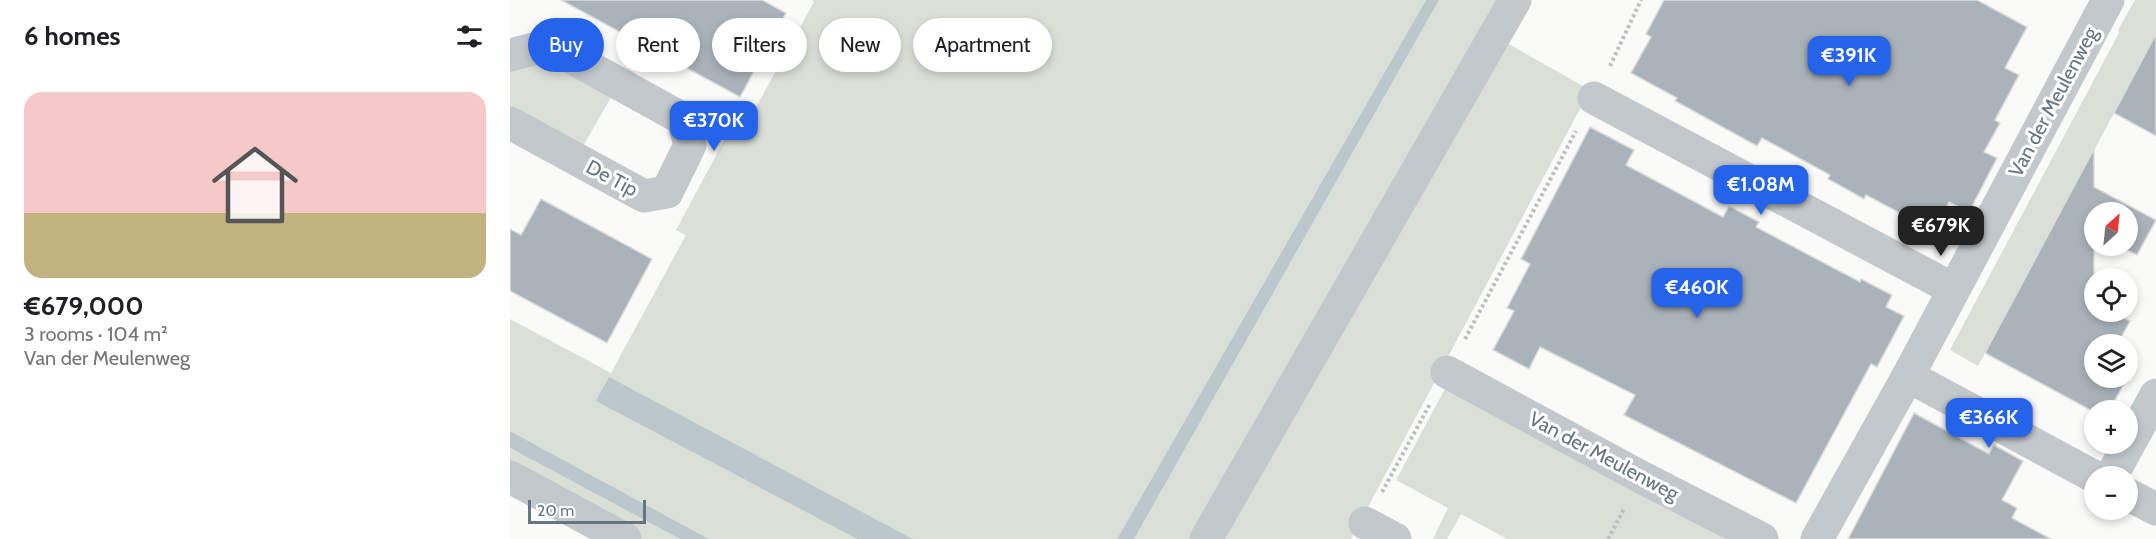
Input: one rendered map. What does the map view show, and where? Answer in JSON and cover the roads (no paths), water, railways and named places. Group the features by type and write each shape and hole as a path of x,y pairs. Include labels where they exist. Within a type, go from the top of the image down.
{"street":[{"path":"1206,539 1515,0"},
{"name":"Van der Meulenweg","path":"1817,539 1908,376 2097,4"},
{"name":"De Tip","path":"510,55 549,45 683,119 690,145 667,192 644,196 510,123"},
{"path":"1594,98 1953,289"},
{"name":"Van der Meulenweg","path":"1447,372 1762,539"},
{"path":"1908,376 2084,471"},
{"path":"2117,466 2156,394"},
{"path":"510,477 625,539"},
{"path":"2138,500 2156,509"},
{"path":"1365,523 1395,539"}]}
